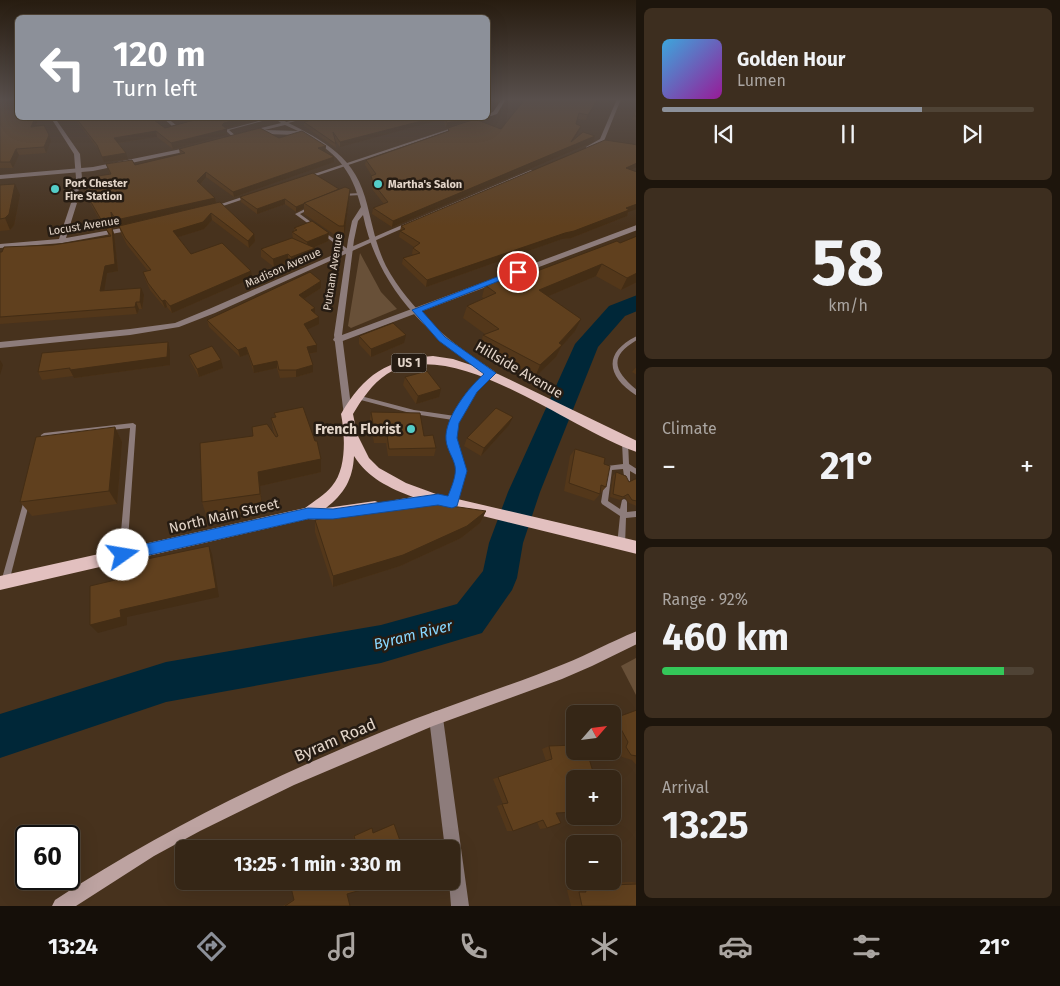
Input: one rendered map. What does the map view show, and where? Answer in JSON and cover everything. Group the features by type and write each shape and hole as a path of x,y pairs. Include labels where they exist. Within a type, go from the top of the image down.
{"main road":[{"name":"US 1","path":"347,414 363,389 379,375 390,368 406,363 439,361 491,373"},
{"name":"Hillside Avenue","path":"491,373 532,396 633,446"},
{"path":"344,397 358,397"},
{"name":"Putnam Avenue","path":"347,414 350,436 362,458 382,479 438,499"},
{"name":"North Main Street","path":"308,513 332,497 344,481 348,471 350,436"},
{"name":"North Main Street","path":"2,582 308,513 333,514 438,499 636,548"},
{"name":"Byram Road","path":"61,906 161,844 316,766 436,718 555,676 636,637"}],"street":[{"path":"70,141 75,149 75,162 81,176 75,195"},
{"path":"316,141 330,150 345,164 353,175 364,210"},
{"path":"298,180 413,141"},
{"path":"576,153 599,141"},
{"path":"0,177 79,171 143,160 196,147"},
{"name":"Madison Avenue","path":"0,345 130,332 176,325 542,167"},
{"path":"202,210 261,193"},
{"path":"62,241 74,204"},
{"name":"Hillside Avenue","path":"364,210 372,240 391,280 442,339 491,373"},
{"name":"Putnam Avenue","path":"347,414 337,340 348,250 356,221 364,210"},
{"name":"Locust Avenue","path":"0,246 62,241 142,226"},
{"path":"337,340 636,227"},
{"path":"436,718 460,906"}],"lane":[{"path":"335,198 343,195 360,194"},
{"path":"318,205 297,214 348,250"},
{"path":"636,337 619,349 613,361 615,372 625,385 636,394"},
{"path":"458,504 461,465 454,453 451,438 457,418 473,389 491,373"},
{"path":"358,397 414,412 457,418"},
{"path":"39,454 44,435 133,425 123,555"},
{"path":"627,481 627,466 633,446"},
{"path":"636,473 627,466 608,468 604,502 623,516 636,514"},
{"path":"2,582 29,490"},
{"path":"621,545 624,502"}],"shaded area":[{"path":"360,253 381,292 397,309 351,328 348,326"},
{"path":"636,658 636,695 621,666"}],"building":[{"path":"0,141 46,141 44,147 16,149 10,162 0,162"},
{"path":"94,141 117,141 126,153 102,157"},
{"path":"209,141 318,141 326,146 318,148 334,157 233,192 206,172 197,181 215,198 116,220 111,212 112,221 103,223 84,190 97,187 91,177 111,174 106,164 132,160 135,165 185,153 179,149"},
{"path":"420,141 582,141 393,221 373,208 388,202 373,183 371,176 376,174 366,160"},
{"path":"602,141 636,145 636,163 626,168 636,172 636,204 626,208 629,210 574,231 427,280 403,258 420,253 413,248 420,243 400,231 405,229 401,226"},
{"path":"313,173 339,189 296,207 285,199 257,209 240,197"},
{"path":"15,184 9,214 5,218 0,219 0,185"},
{"path":"345,187 350,189 344,226 339,226 304,203"},
{"path":"220,202 254,234 248,241 211,213 203,222 173,231 191,254 222,243 251,271 170,306 165,300 162,301 148,283 143,272 151,270 125,238 119,226"},
{"path":"312,221 329,233 307,242 292,232 297,230 294,228"},
{"path":"112,227 115,264 105,266 100,291 141,288 140,302 136,302 135,307 0,317 0,252 2,252 4,247 53,245 111,236 106,229"},
{"path":"636,236 636,274 627,278 602,264 539,290 581,319 559,343 562,345 540,365 483,335 499,329 467,306 496,293 485,285 515,274 521,277 617,241 620,243"},
{"path":"292,238 315,248 291,257 288,254 273,259 261,249"},
{"path":"310,272 321,281 299,295 315,308 311,310 319,317 304,324 317,345 307,347 313,365 296,370 279,370 277,361 253,366 246,347 238,350 207,320"},
{"path":"393,323 406,335 371,349 359,336"},
{"path":"168,342 167,357 70,370 70,368 38,372 42,353"},
{"path":"212,346 221,360 197,369 189,355"},
{"path":"427,371 441,389 418,396 405,377"},
{"path":"303,407 315,441 317,441 321,459 258,472 260,494 202,502 200,443 253,436 252,427 267,424 276,437 278,436 271,418 276,417 274,413"},
{"path":"496,408 513,417 484,448 467,438"},
{"path":"371,412 420,413 424,436 433,435 436,448 389,449 387,435 375,435"},
{"path":"115,427 109,491 20,502 36,437"},
{"path":"575,449 605,458 604,464 610,466 606,487 601,485 600,494 569,483"},
{"path":"616,472 626,476 629,482 636,479 636,501 632,500 628,494 623,497 613,494"},
{"path":"424,502 486,511 467,526 403,555 333,576 315,520 391,503"},
{"path":"209,546 216,588 120,610 121,617 90,625 90,586 128,577 128,563"},
{"path":"636,710 636,756 631,755 626,747 628,742 621,729 621,716"},
{"path":"566,745 566,760 590,760 592,770 566,770 566,812 556,813 561,823 547,828 543,820 513,831 502,804 508,803 498,777 552,759 549,746"},
{"path":"394,824 400,840 355,840 354,836 372,828 373,833"},
{"path":"636,884 636,906 582,906 579,892 586,892 585,890 621,890 621,885"},
{"path":"292,890 361,890 347,894 350,906 285,906 294,900"}],"waterway":[{"name":"Byram River","path":"0,736 166,682 381,644 469,620 499,578 506,543 524,492 587,344 617,311 636,302"}],"place":[{"name":"Martha's Salon","path":"378,184"},
{"name":"Port Chester Fire Station","path":"55,189"},
{"name":"French Florist","path":"411,429"}],"route":[{"path":"123,555 308,513 333,514 438,499 452,502 461,471 461,465 454,453 451,438 454,423 473,389 491,373 458,352 442,339 416,310 518,272"}]}
